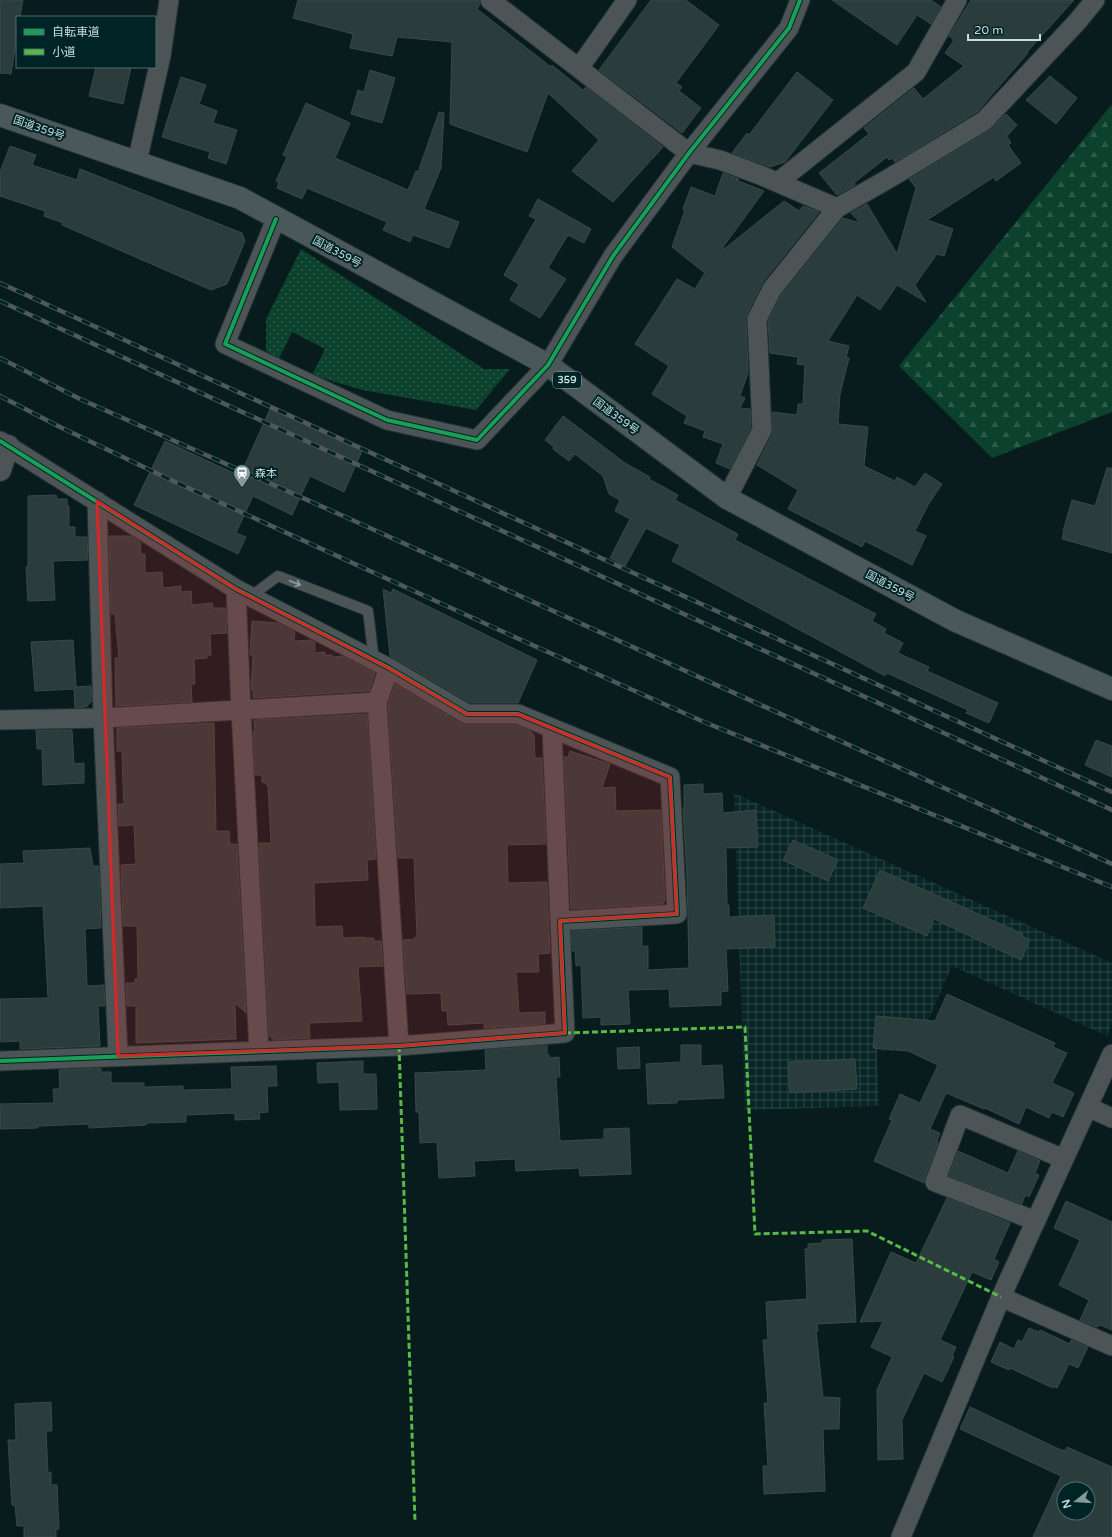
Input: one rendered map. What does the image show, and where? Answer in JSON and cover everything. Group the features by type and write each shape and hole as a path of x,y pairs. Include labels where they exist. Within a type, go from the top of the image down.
{"highway":[{"name":"国道359号","path":"0,115 240,198 276,219 548,365 728,498 956,621 1112,689"}],"street":[{"path":"137,162 161,56 169,0"},
{"path":"490,0 689,153 720,160 778,182 837,208"},
{"path":"579,68 627,0"},
{"path":"276,219 225,344 387,420 477,440 548,365 613,256 689,153 789,28 800,0"},
{"path":"778,182 916,72 957,0"},
{"path":"728,498 762,430 757,319 772,289 837,208 984,121 1077,22 1095,0"},
{"path":"0,470 4,443 243,593 381,664 467,714 518,714 670,777 677,914 560,921"},
{"path":"97,501 104,718 118,1056"},
{"path":"243,593 241,710 259,1051"},
{"path":"381,664 377,702 399,1046"},
{"path":"0,720 104,718 377,702"},
{"path":"0,1061 399,1046 565,1033 552,728"},
{"path":"901,1537 1001,1297 1112,1054"},
{"path":"1088,1108 1112,1118"},
{"path":"1036,1221 935,1182 960,1115 1064,1159"},
{"path":"1001,1297 1112,1346"}],"lane":[{"path":"243,593 278,576 368,611 381,664"}],"highlighted area":[{"path":"97,501 236,589 389,668 467,714 518,714 670,777 677,914 560,921 565,1033 399,1046 118,1056"}],"shaded area":[{"path":"734,793 1112,963 1112,1024 1107,1036 952,966 915,1050 877,1051 879,1106 745,1110"}],"green space":[{"path":"1112,104 1112,412 992,458 899,366"},
{"path":"301,249 484,369 510,369 476,410 362,390 312,375 325,349 292,332 279,359 266,351 266,319"}],"building":[{"path":"0,0 23,0 20,16 16,16 16,42 11,74 0,73"},
{"path":"298,0 479,0 480,4 477,9 551,67 552,65 583,90 586,87 663,147 613,202 572,171 599,140 548,93 527,152 450,124 452,42 397,37 392,56 350,48 353,34 293,18"},
{"path":"651,0 686,0 719,25 676,83 682,87 679,91 701,108 682,133 599,70"},
{"path":"832,0 931,0 941,7 931,24 917,15 897,45"},
{"path":"971,0 1074,0 1027,52 1028,53 977,112 895,162 892,158 889,160 887,157 854,183 855,185 837,195 819,173 869,134 864,128 914,88 923,99 964,66 945,53 954,40 949,36"},
{"path":"96,68 131,68 123,104 89,96"},
{"path":"370,70 395,78 382,123 351,114 358,90 364,92"},
{"path":"797,72 833,100 785,162 770,167 732,153 747,133 749,135"},
{"path":"1050,76 1077,98 1056,124 1026,100"},
{"path":"181,77 206,85 199,104 217,111 213,123 237,130 226,164 208,158 210,152 162,137"},
{"path":"306,103 350,123 335,158 408,190 416,171 418,172 439,112 444,113 441,168 424,209 459,222 449,248 413,235 410,242 383,230 387,222 307,188 302,199 277,188 279,182 276,181 287,157 283,155"},
{"path":"1006,114 1017,125 1007,136 1011,143 1008,145 1021,163 996,181 994,177 927,220 953,229 944,256 937,254 915,285 926,302 897,285 880,310 857,295 828,341 849,346 846,357 849,358 840,394 838,424 868,427 864,466 895,481 897,477 915,487 925,473 942,484 928,505 915,531 926,536 912,565 865,541 862,547 788,509 798,490 757,465 772,435 772,412 797,415 798,404 803,404 805,365 797,364 798,357 770,353 768,321 781,295 843,218 860,223 851,213 867,204 897,254 916,188 909,179 990,130"},
{"path":"10,146 36,155 32,165 77,180 80,169 242,233 245,241 227,284 211,290 62,225 63,223 44,216 45,211 0,196 0,172"},
{"path":"723,173 764,191 723,247 724,249 784,201 799,211 803,206 819,212 763,282 747,314 748,373 740,396 745,398 740,408 750,409 751,428 730,469 716,463 723,444 703,437 705,431 684,423 687,416 652,394 669,366 635,344 677,279 695,289 705,273 672,247 685,210 683,209 691,187 715,196"},
{"path":"538,199 591,229 584,243 568,235 548,268 566,279 540,318 510,300 519,284 504,275 536,219 529,216"},
{"path":"270,409 362,451 344,492 310,476 292,515 253,496 236,533 246,537 238,554 134,505 165,441 240,476"},
{"path":"563,416 625,463 650,477 649,479 678,495 675,500 738,534 735,540 876,614 872,621 886,629 884,633 903,643 898,653 929,667 927,671 998,703 989,723 966,713 968,710 887,673 885,676 672,561 680,545 646,528 625,566 610,558 630,519 615,511 620,500 609,494 603,476 575,454 569,461 553,449 554,447 545,440"},
{"path":"1107,468 1112,468 1112,553 1062,539 1072,500 1095,506"},
{"path":"56,495 57,499 67,499 67,506 69,506 69,527 75,527 75,537 87,537 88,560 53,561 55,600 28,601 26,567 28,567 28,496"},
{"path":"109,536 131,536 140,542 141,554 145,554 145,573 162,572 163,588 181,586 181,592 191,591 192,605 212,603 213,608 226,608 227,633 210,634 211,655 207,655 207,658 194,659 195,684 191,684 192,702 116,706 115,658 119,658 115,614 111,614"},
{"path":"383,589 391,593 393,589 537,660 518,703 470,703 390,656"},
{"path":"252,621 278,623 295,632 294,641 311,640 315,642 315,653 325,652 325,655 332,655 332,657 343,656 375,673 369,691 253,698 253,690 251,690 253,656 250,655"},
{"path":"73,640 76,687 91,686 92,701 86,707 75,708 74,689 35,691 31,642"},
{"path":"395,684 462,724 516,725 529,730 534,735 535,758 542,758 546,844 507,845 508,883 547,882 550,953 538,954 539,972 516,972 519,1013 545,1012 545,1024 484,1028 484,1023 448,1025 447,1011 442,1011 441,993 407,994 403,940 415,939 415,937 417,937 414,858 398,858 388,704"},
{"path":"367,714 376,859 367,860 368,880 314,883 315,927 342,926 343,938 364,937 374,938 374,941 381,941 383,966 358,967 362,1021 309,1023 310,1038 274,1040 269,1036 259,843 271,843 268,785 262,782 262,775 255,775 254,720"},
{"path":"214,723 216,831 229,831 230,844 237,844 246,1013 235,1003 236,1039 136,1043 136,1006 127,1006 126,983 135,983 135,979 138,978 137,926 123,926 121,865 136,864 134,825 119,826 118,804 124,804 122,751 117,751 117,728"},
{"path":"36,730 72,730 74,764 84,763 84,783 43,785 42,749 37,749"},
{"path":"1096,740 1112,746 1112,777 1085,765"},
{"path":"570,751 610,764 602,788 615,787 616,811 661,810 665,901 663,904 571,909 564,757 568,757"},
{"path":"703,784 703,794 722,793 723,813 756,810 758,847 726,848 727,905 729,905 729,917 774,915 775,947 726,949 728,991 721,992 721,1005 670,1007 669,989 628,990 630,1024 601,1025 601,1017 583,1018 581,965 576,966 575,951 572,951 571,931 642,927 642,946 648,946 648,970 689,968 687,877 683,809 684,785"},
{"path":"793,840 838,860 828,881 783,860"},
{"path":"90,848 93,866 99,866 101,928 85,929 87,986 104,985 105,1006 98,1006 100,1046 20,1049 20,1041 0,1042 0,999 48,998 43,906 0,908 0,864 24,863 23,851"},
{"path":"880,870 1023,934 1022,936 1030,940 1021,960 934,919 927,936 863,908"},
{"path":"947,994 1055,1043 1053,1047 1067,1053 1052,1083 1074,1093 1063,1117 1052,1112 1049,1118 1026,1107 1019,1124 985,1108 984,1109 946,1093 930,1129 940,1133 924,1183 874,1161 892,1120 889,1119 900,1094 920,1103 938,1065 908,1051 873,1048 876,1016 935,1021"},
{"path":"547,1045 547,1055 549,1055 550,1058 559,1057 560,1077 556,1077 560,1141 604,1139 604,1129 629,1128 631,1174 580,1176 579,1168 516,1171 515,1159 474,1161 475,1176 439,1178 437,1142 420,1143 419,1112 416,1112 415,1073 486,1070 485,1050"},
{"path":"681,1045 701,1045 701,1066 722,1065 724,1098 677,1100 677,1103 648,1104 646,1064 681,1062"},
{"path":"639,1047 640,1068 618,1069 617,1048"},
{"path":"855,1059 857,1089 790,1093 788,1062"},
{"path":"363,1061 363,1074 376,1074 377,1109 340,1110 339,1082 318,1083 317,1063"},
{"path":"276,1066 277,1086 267,1086 268,1112 259,1113 260,1119 235,1120 235,1113 186,1115 186,1122 146,1123 146,1125 89,1128 89,1124 0,1129 0,1104 54,1103 53,1089 60,1089 59,1070 101,1068 101,1072 111,1072 111,1083 144,1083 144,1087 183,1086 183,1090 232,1089 231,1067"},
{"path":"958,1151 1008,1173 1018,1151 1040,1161 1035,1173 1039,1175 1029,1197 1025,1195 1022,1204 949,1176"},
{"path":"947,1198 1010,1223 994,1259 999,1262 991,1280 972,1272 940,1340 956,1347 952,1356 954,1357 942,1382 924,1373 902,1420 903,1459 878,1460 877,1390 892,1357 871,1347 883,1321 860,1322 891,1252 916,1263"},
{"path":"1066,1201 1112,1222 1112,1330 1100,1325 1097,1327 1080,1320 1089,1300 1059,1285 1080,1240 1054,1228"},
{"path":"852,1239 856,1322 817,1324 818,1331 816,1331 823,1397 840,1398 839,1429 823,1429 825,1491 764,1494 763,1466 768,1466 764,1403 768,1403 763,1340 768,1340 766,1302 807,1299 805,1249 808,1249 808,1244 822,1243 822,1240"},
{"path":"1029,1328 1039,1332 1040,1330 1070,1344 1071,1340 1088,1347 1078,1368 1069,1364 1057,1388 1053,1386 1053,1388 1010,1368 1009,1370 991,1362 1000,1342 1014,1349 1018,1340 1022,1342"},
{"path":"51,1402 52,1431 46,1431 48,1473 51,1472 51,1485 57,1485 59,1529 56,1529 56,1537 24,1537 24,1526 17,1526 15,1505 12,1505 8,1440 16,1440 15,1404"},
{"path":"970,1407 1059,1449 1065,1451 1067,1447 1112,1467 1112,1537 1033,1537 1056,1487 1056,1521 1096,1521 1096,1481 1059,1481 1061,1476 960,1429"}],"railway":[{"path":"0,283 1112,792"},
{"path":"0,301 1112,810"},
{"path":"0,358 80,399 350,519 1112,864"},
{"path":"0,396 60,427 173,481 704,722 1112,887"}],"marked path":[{"path":"565,1033 745,1027 755,1234 867,1231 1001,1297"},
{"path":"399,1046 415,1522"}],"cycle path":[{"path":"276,219 225,344 387,420 477,440 548,365 613,256 689,153 789,28 800,0"},
{"path":"0,441 236,589 389,668 467,714 518,714 670,777 677,914 560,921 565,1033 399,1046 0,1061"}],"place":[{"name":"森本","path":"242,488"}]}
